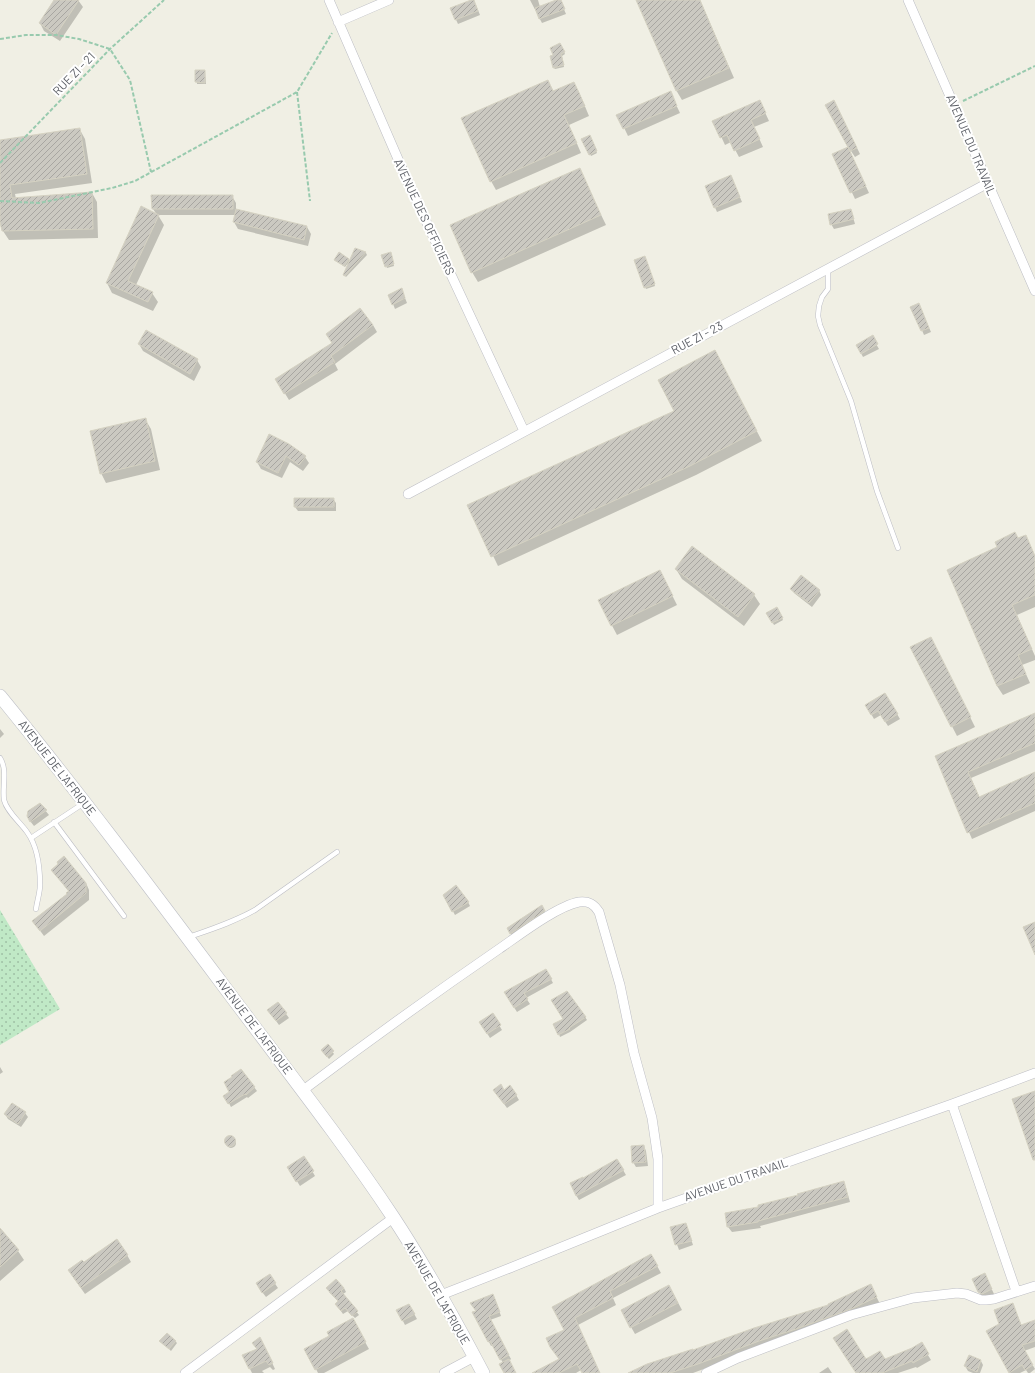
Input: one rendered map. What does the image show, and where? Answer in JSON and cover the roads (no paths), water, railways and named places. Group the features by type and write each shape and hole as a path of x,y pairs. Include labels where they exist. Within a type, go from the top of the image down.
{"main road":[{"name":"AVENUE DE L'AFRIQUE","path":"0,696 85,802 302,1091 393,1218 441,1295 483,1373"}],"street":[{"name":"AVENUE DES OFFICIERS","path":"329,0 411,189 524,431"},
{"path":"338,22 389,0"},
{"name":"AVENUE DU TRAVAIL","path":"908,0 969,143 1035,291"},
{"name":"RUE ZI - 23","path":"408,494 988,183"},
{"path":"302,1091 379,1034 534,925 563,908 578,902 587,902 595,905 599,912 620,985 634,1053 652,1118 658,1159 658,1208"},
{"name":"AVENUE DU TRAVAIL","path":"441,1295 658,1208 952,1104 1035,1073"},
{"path":"952,1104 1016,1291"},
{"path":"185,1373 393,1218"},
{"path":"706,1373 738,1358 851,1315 913,1298 957,1293 986,1300 994,1299 1035,1286"},
{"path":"444,1373 474,1357"}],"lane":[{"path":"828,268 828,289 822,297 819,306 818,316 820,325 851,401 877,491 898,548"},
{"path":"0,758 3,763 5,777 4,799 6,806 31,838 36,848 40,886 36,909"},
{"path":"31,838 85,802"},
{"path":"54,822 124,916"},
{"path":"187,938 242,918 337,852"}]}
